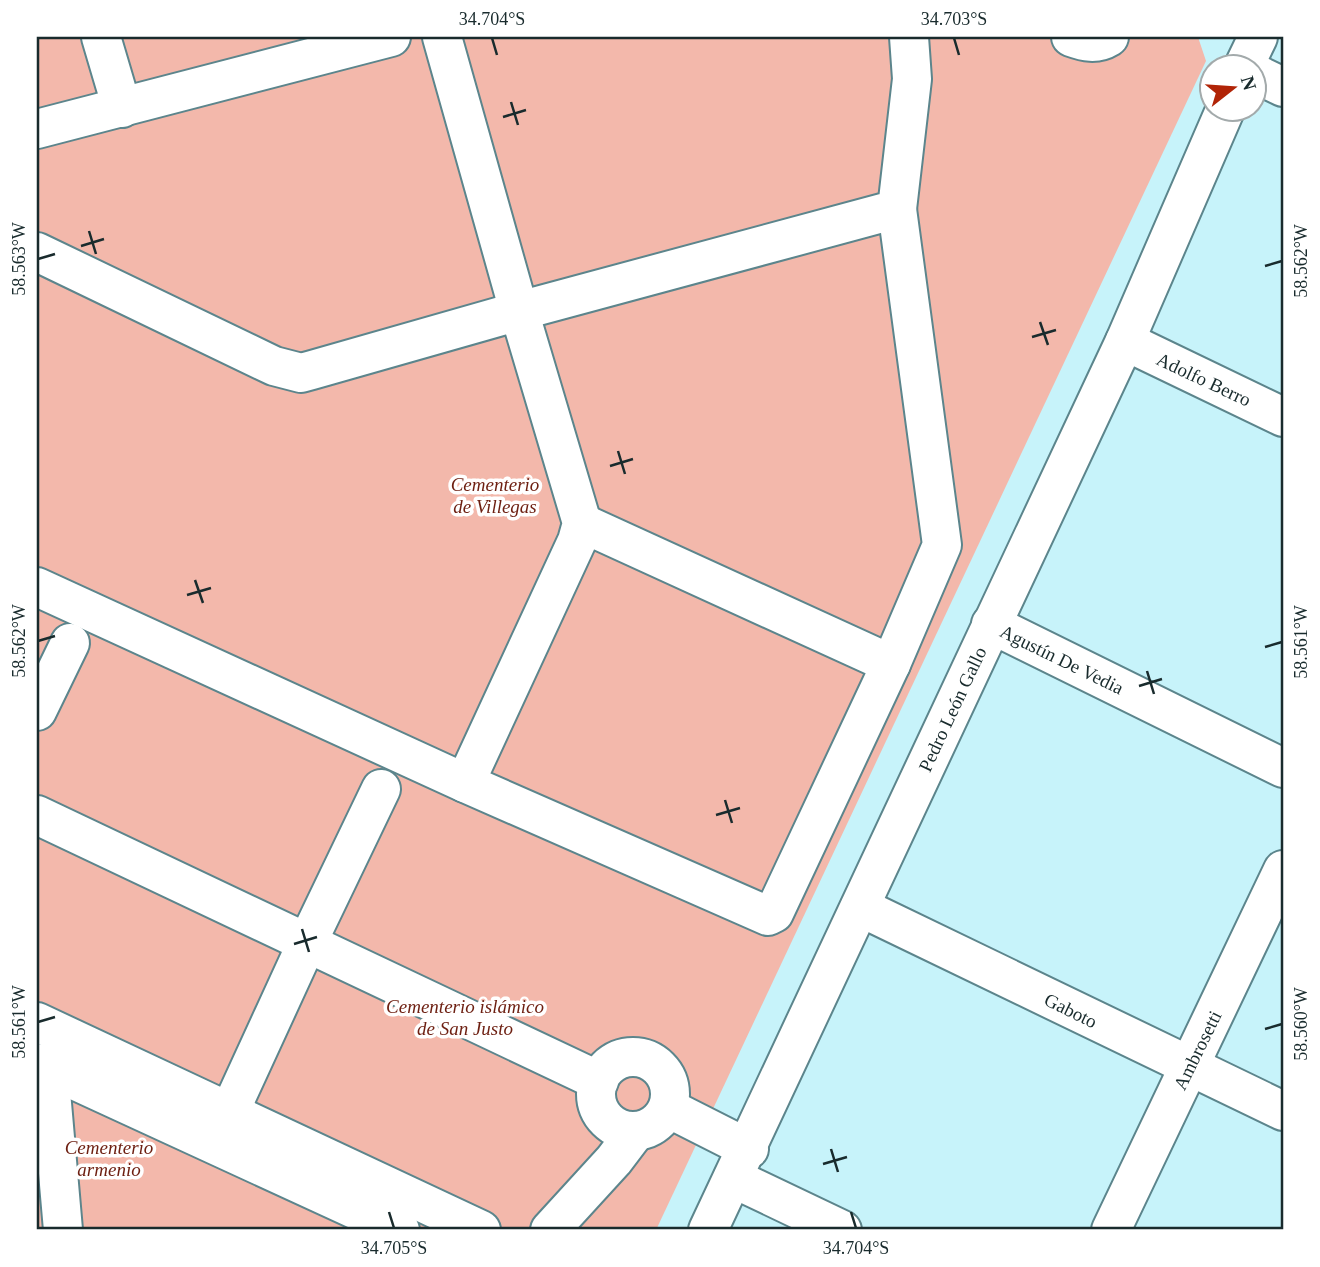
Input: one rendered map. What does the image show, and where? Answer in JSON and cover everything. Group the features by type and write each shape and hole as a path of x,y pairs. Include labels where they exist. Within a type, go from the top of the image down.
{"street":[{"path":"101,37 122,108"},
{"path":"37,129 391,37"},
{"path":"442,37 582,523 577,541 466,783"},
{"path":"37,587 466,783 768,916 774,913 891,664 942,545 897,209 912,79 909,37"},
{"path":"1071,37 1084,42 1099,43 1109,37"},
{"name":"Pedro León Gallo","path":"708,1230 1125,341 1220,122"},
{"path":"37,252 274,366 301,373 897,209"},
{"name":"Adolfo Berro","path":"1125,341 1283,417"},
{"path":"582,523 891,664"},
{"name":"Agustín De Vedia","path":"992,624 1283,768"},
{"path":"37,711 70,643"},
{"path":"229,1113 381,789"},
{"path":"37,815 599,1081"},
{"name":"Ambrosetti","path":"1111,1230 1283,870"},
{"name":"Gaboto","path":"860,907 1283,1111"},
{"path":"37,1021 481,1230"},
{"path":"635,1057 647,1060 657,1066 669,1085 668,1108 656,1124 636,1131 624,1130 612,1125 598,1105 596,1093 599,1081 605,1071 624,1059 635,1057"},
{"path":"43,1066 63,1230"},
{"path":"43,1066 400,1230"},
{"path":"668,1108 741,1163 842,1230"},
{"path":"550,1230 614,1160 636,1131"}],"green space":[{"name":"Cementerio de Villegas","path":"37,37 1198,37 1203,52 1198,52 1198,78 656,1230 37,1230"}],"park label":[{"name":"Cementerio islámico de San Justo","path":"465,1017"},
{"name":"Cementerio armenio","path":"109,1158"}]}
